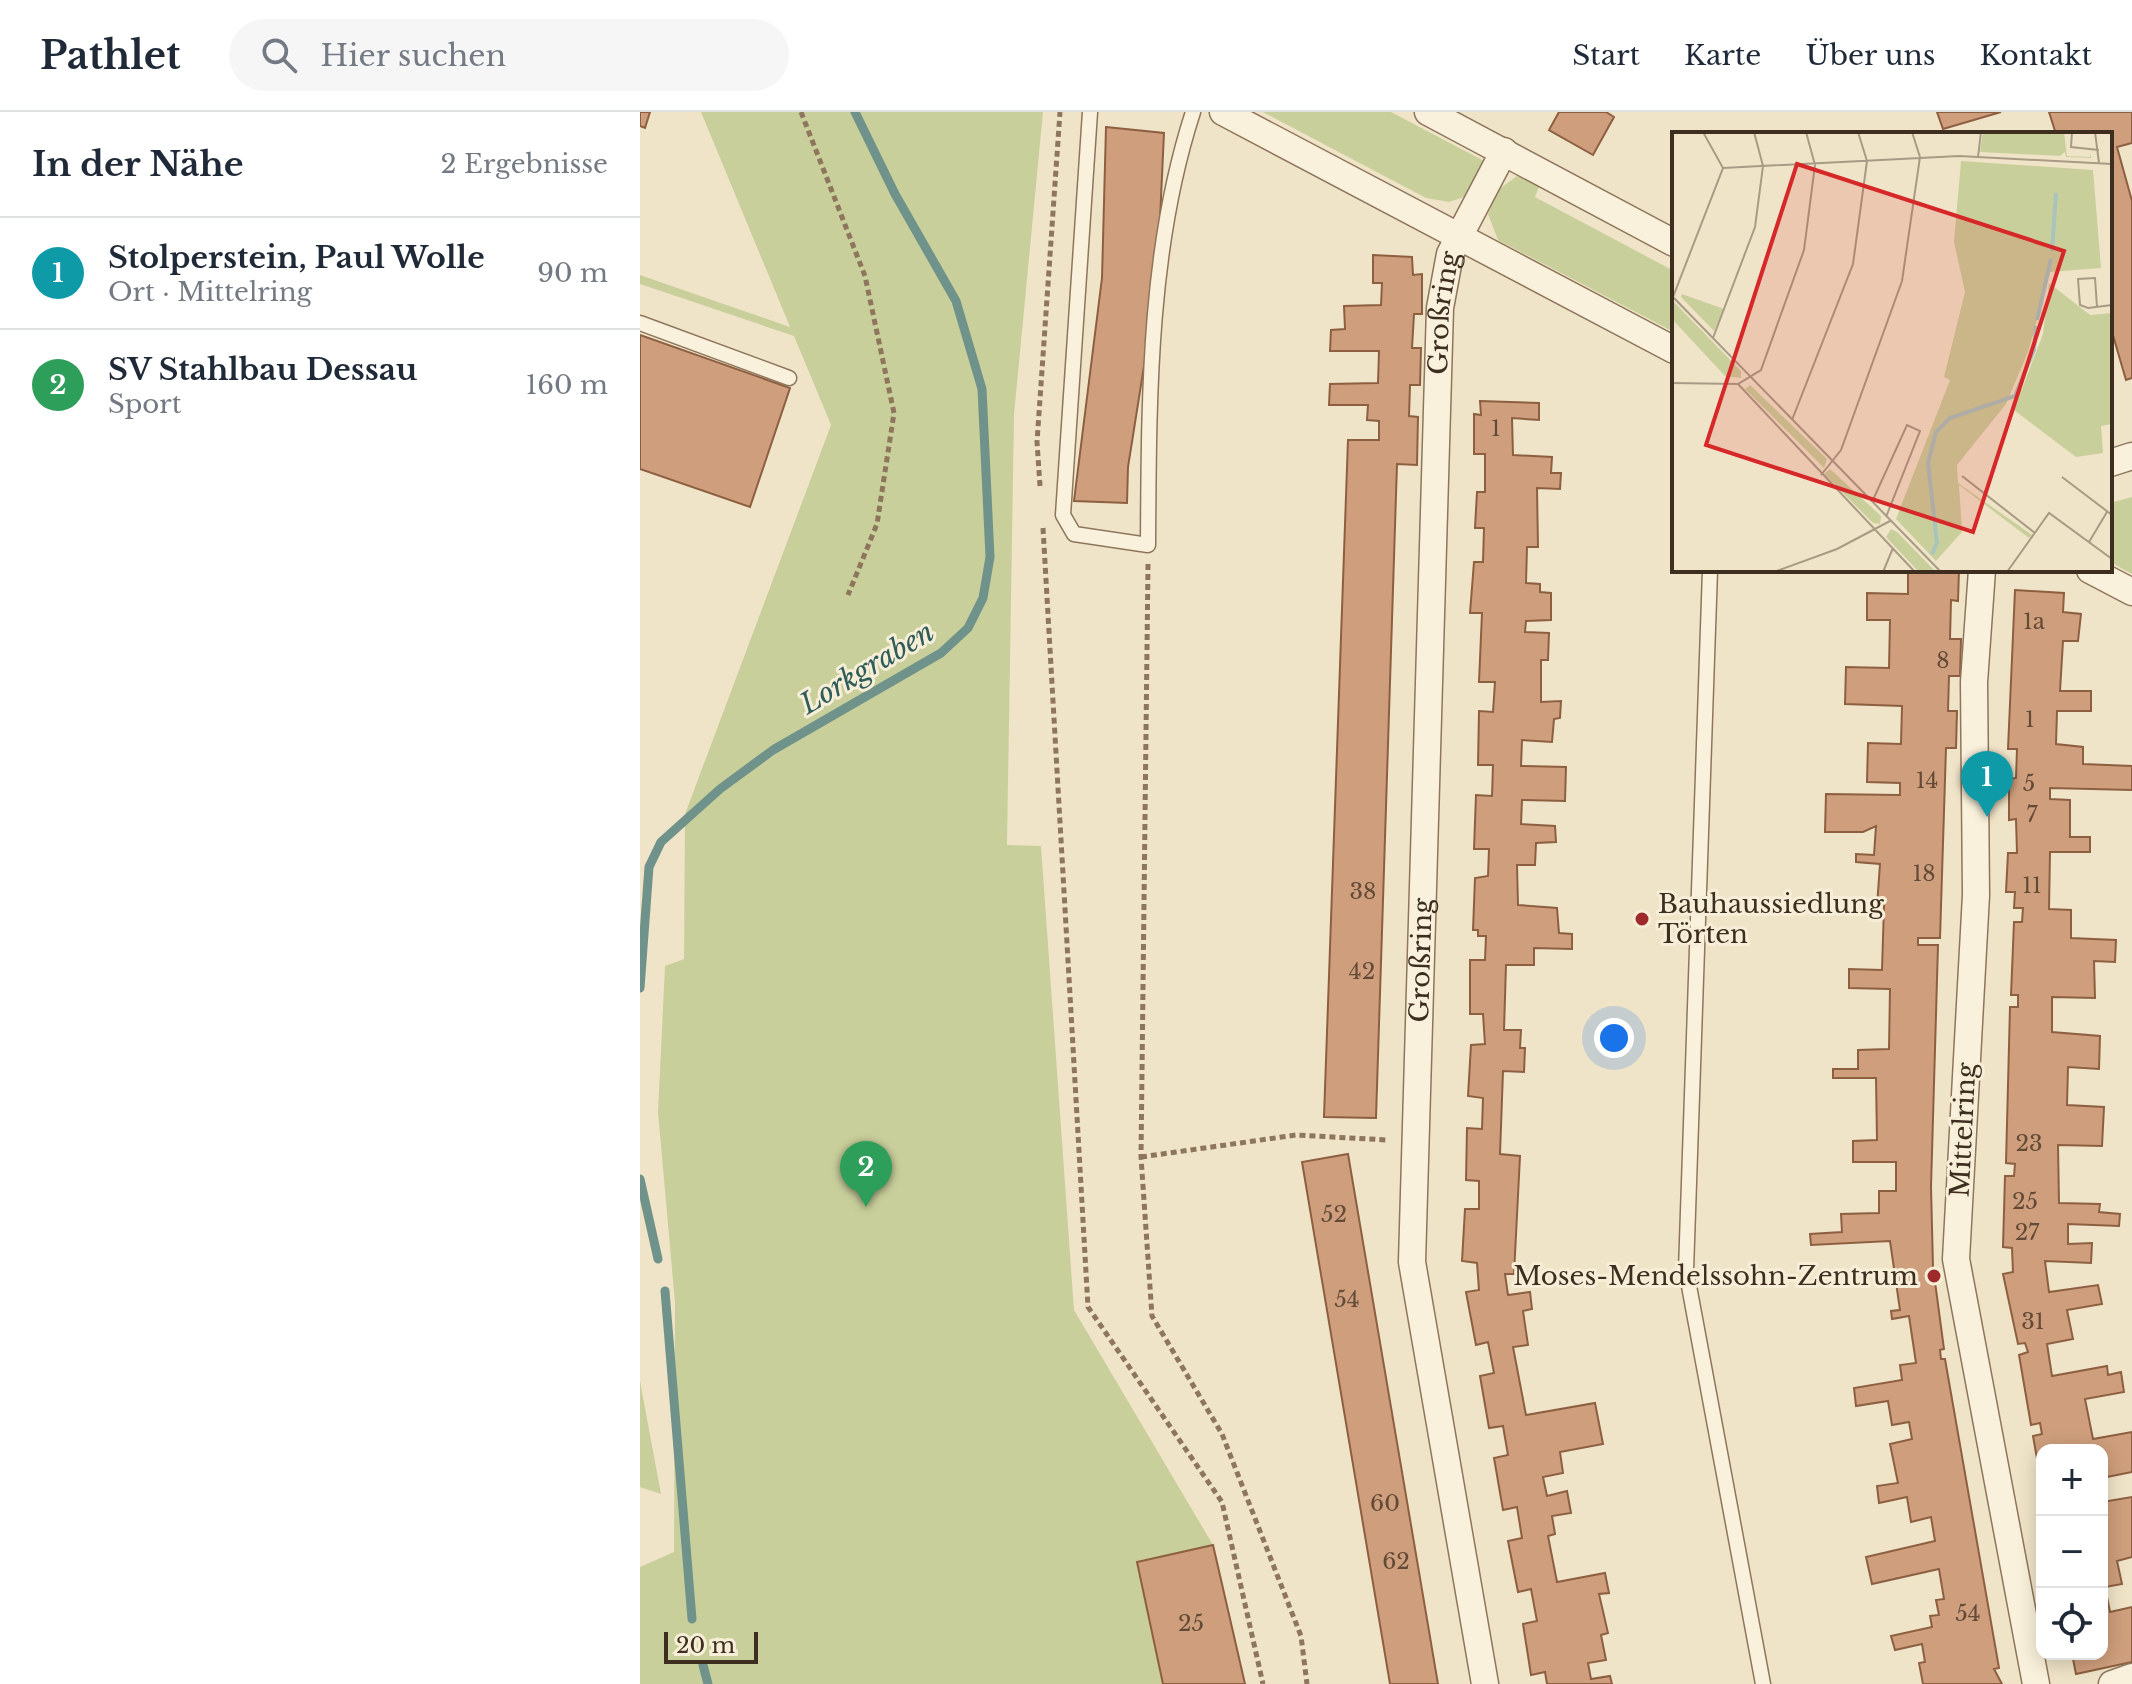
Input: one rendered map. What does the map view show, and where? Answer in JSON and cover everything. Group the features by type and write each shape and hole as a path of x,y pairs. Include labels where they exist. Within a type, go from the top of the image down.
{"street":[{"path":"1223,112 1672,349"},
{"path":"1428,112 1672,242"},
{"name":"Großring","path":"1485,1684 1412,1262 1440,308 1446,267 1504,151"},
{"path":"2112,462 2132,456"},
{"name":"Mittelring","path":"1982,572 1974,682 1976,895 1956,1259 2036,1684"},
{"path":"2094,572 2132,592"},
{"path":"2112,1684 2132,1677"}],"lane":[{"path":"1090,112 1063,515 1074,534 1148,545 1149,382 1173,173 1193,112"},
{"path":"640,323 789,378"},
{"path":"1710,572 1686,1270 1763,1684"}],"path":[{"path":"801,112 865,276 894,413 877,524 848,595"},
{"path":"1040,489 1037,442 1060,112"},
{"path":"1042,521 1088,1307 1222,1502 1263,1684"},
{"path":"1148,545 1141,1157 1152,1316 1222,1434 1301,1636 1307,1684"},
{"path":"1141,1157 1296,1135 1416,1142"}],"green space":[{"path":"701,112 1043,112 1014,415 1007,845 1041,846 1074,1310 1213,1545 1245,1684 640,1684 640,1567 674,1552 675,1303 658,1112 665,966 684,959 685,814 831,425 794,336 640,284 640,275 790,327"},
{"path":"1263,112 1391,112 1486,162 1467,196 1449,202 1426,198"},
{"path":"1517,176 1541,182 1535,197 1672,270 1672,331 1498,240 1488,214 1498,190"},
{"path":"2132,497 2132,574 2112,563 2112,502"},
{"path":"640,1381 661,1494 640,1487"}],"building":[{"path":"640,112 650,112 645,128 640,126"},
{"path":"1559,112 1606,112 1614,117 1593,155 1549,130"},
{"path":"1937,112 2001,112 1943,129"},
{"path":"2049,112 2132,112 2132,143 2117,147 2132,201 2132,378 2126,380 2112,332 2112,132 2055,132"},
{"path":"1106,127 1164,133 1157,284 1128,467 1127,503 1074,501 1102,278"},
{"path":"1373,255 1412,257 1413,275 1422,274 1422,314 1414,314 1412,348 1421,348 1420,385 1410,385 1409,416 1418,417 1417,465 1397,464 1376,1118 1324,1117 1348,440 1379,440 1379,421 1367,420 1368,405 1329,405 1330,384 1378,383 1379,351 1330,351 1331,330 1345,329 1344,306 1381,305 1382,283 1373,283"},
{"path":"640,335 790,388 750,507 640,469"},
{"path":"1480,401 1539,403 1539,420 1512,418 1513,455 1552,457 1551,473 1561,473 1560,489 1537,488 1538,547 1527,547 1526,583 1540,584 1540,592 1551,593 1551,620 1526,621 1525,632 1549,633 1548,660 1541,660 1541,702 1561,701 1560,718 1554,719 1552,742 1522,740 1521,766 1566,767 1565,801 1522,800 1521,824 1555,826 1556,842 1536,843 1535,865 1517,865 1518,905 1557,908 1559,933 1572,934 1572,949 1534,948 1534,965 1506,965 1504,1030 1521,1030 1520,1048 1525,1048 1524,1072 1503,1071 1500,1154 1520,1156 1514,1274 1505,1274 1508,1295 1530,1292 1532,1309 1523,1311 1528,1345 1513,1347 1526,1415 1595,1403 1603,1444 1560,1452 1563,1473 1543,1477 1547,1496 1567,1491 1571,1513 1552,1516 1555,1534 1548,1536 1557,1582 1605,1573 1609,1593 1599,1594 1608,1633 1601,1635 1606,1660 1588,1663 1591,1679 1610,1676 1612,1684 1547,1684 1545,1672 1531,1675 1523,1624 1537,1621 1531,1589 1518,1592 1508,1541 1522,1538 1517,1507 1503,1510 1494,1458 1508,1455 1503,1426 1489,1428 1480,1376 1494,1373 1488,1342 1476,1345 1466,1292 1479,1290 1477,1263 1462,1261 1465,1209 1479,1209 1479,1181 1466,1180 1467,1128 1482,1129 1483,1098 1468,1096 1471,1045 1485,1044 1483,1014 1470,1014 1470,960 1485,960 1486,936 1478,936 1478,930 1473,930 1475,878 1488,876 1489,849 1474,849 1476,795 1492,796 1493,765 1478,765 1479,711 1493,712 1495,682 1479,682 1482,613 1470,613 1474,562 1483,562 1484,528 1475,528 1477,492 1485,492 1485,454 1474,454 1474,414 1481,415"},
{"path":"1908,572 1959,572 1958,601 1951,600 1950,639 1961,639 1960,676 1949,676 1948,711 1957,711 1956,748 1946,748 1940,938 1918,938 1918,945 1938,945 1931,1187 1933,1267 1944,1349 1940,1350 1941,1359 1945,1359 1999,1668 1994,1669 2002,1684 1923,1684 1919,1663 1925,1662 1922,1644 1895,1650 1891,1636 1932,1627 1930,1616 1939,1615 1936,1600 1944,1599 1939,1569 1872,1584 1866,1557 1935,1541 1931,1517 1911,1522 1907,1497 1879,1503 1877,1486 1898,1483 1890,1444 1912,1439 1909,1422 1892,1425 1888,1401 1856,1406 1854,1388 1902,1380 1900,1365 1916,1363 1909,1316 1892,1319 1891,1311 1900,1310 1890,1241 1811,1245 1810,1234 1842,1232 1841,1214 1879,1213 1879,1191 1896,1191 1896,1162 1853,1162 1853,1141 1877,1140 1876,1078 1833,1078 1833,1069 1858,1069 1858,1050 1889,1049 1890,989 1849,988 1849,969 1882,970 1884,906 1877,906 1880,864 1856,862 1856,854 1874,855 1876,826 1863,832 1825,832 1826,794 1900,795 1900,783 1867,782 1868,743 1901,744 1902,706 1845,704 1846,667 1889,668 1890,620 1867,620 1867,593 1908,594"},
{"path":"2015,590 2064,593 2063,612 2081,614 2078,641 2063,641 2060,691 2091,691 2091,711 2057,711 2056,744 2083,747 2083,764 2132,766 2132,790 2050,788 2050,799 2070,800 2070,837 2090,837 2090,852 2050,852 2049,909 2071,910 2071,938 2116,940 2115,962 2094,961 2095,998 2052,997 2052,1032 2100,1036 2099,1069 2068,1067 2067,1105 2104,1107 2102,1146 2058,1145 2059,1203 2100,1204 2099,1212 2120,1214 2119,1226 2068,1224 2068,1244 2092,1243 2091,1263 2045,1261 2049,1292 2098,1285 2102,1304 2067,1310 2073,1339 2047,1344 2052,1376 2107,1366 2108,1375 2121,1372 2124,1392 2085,1399 2093,1439 2132,1432 2132,1472 2108,1477 2108,1444 2036,1444 2036,1453 2033,1436 2042,1434 2040,1423 2031,1425 2019,1355 2028,1352 2025,1343 2018,1344 2003,1274 2013,1272 2012,1248 2003,1247 2005,1176 2014,1176 2015,1164 2006,1163 2010,1007 2018,1007 2018,995 2011,995 2014,922 2022,922 2023,908 2014,908 2015,892 2006,892 2008,853 2017,853 2016,819 2009,820 2009,779 2016,778 2017,749 2008,749"},
{"path":"1348,1154 1438,1684 1390,1684 1302,1162"},
{"path":"2132,1497 2132,1557 2117,1561 2122,1584 2108,1586 2108,1516 2108,1501"},
{"path":"1213,1545 1245,1684 1163,1684 1137,1562"},
{"path":"2108,1602 2110,1612 2132,1607 2132,1662 2076,1674 2073,1660 2108,1660"}],"waterway":[{"name":"Lorkgraben","path":"640,988 649,867 661,842 720,789 773,750 941,653 968,628 983,598 990,557 982,389 956,301 895,194 855,112"},
{"name":"Lorkgraben","path":"640,1179 658,1259"},
{"name":"Lorkgraben","path":"665,1291 692,1619"},
{"name":"Lorkgraben","path":"703,1665 708,1684"}],"place":[{"name":"Stolperstein, Paul Wolle","path":"1987,817"},
{"name":"Bauhaussiedlung Törten","path":"1642,919"},
{"name":"SV Stahlbau Dessau","path":"866,1207"},
{"name":"Moses-Mendelssohn-Zentrum","path":"1934,1276"}]}
